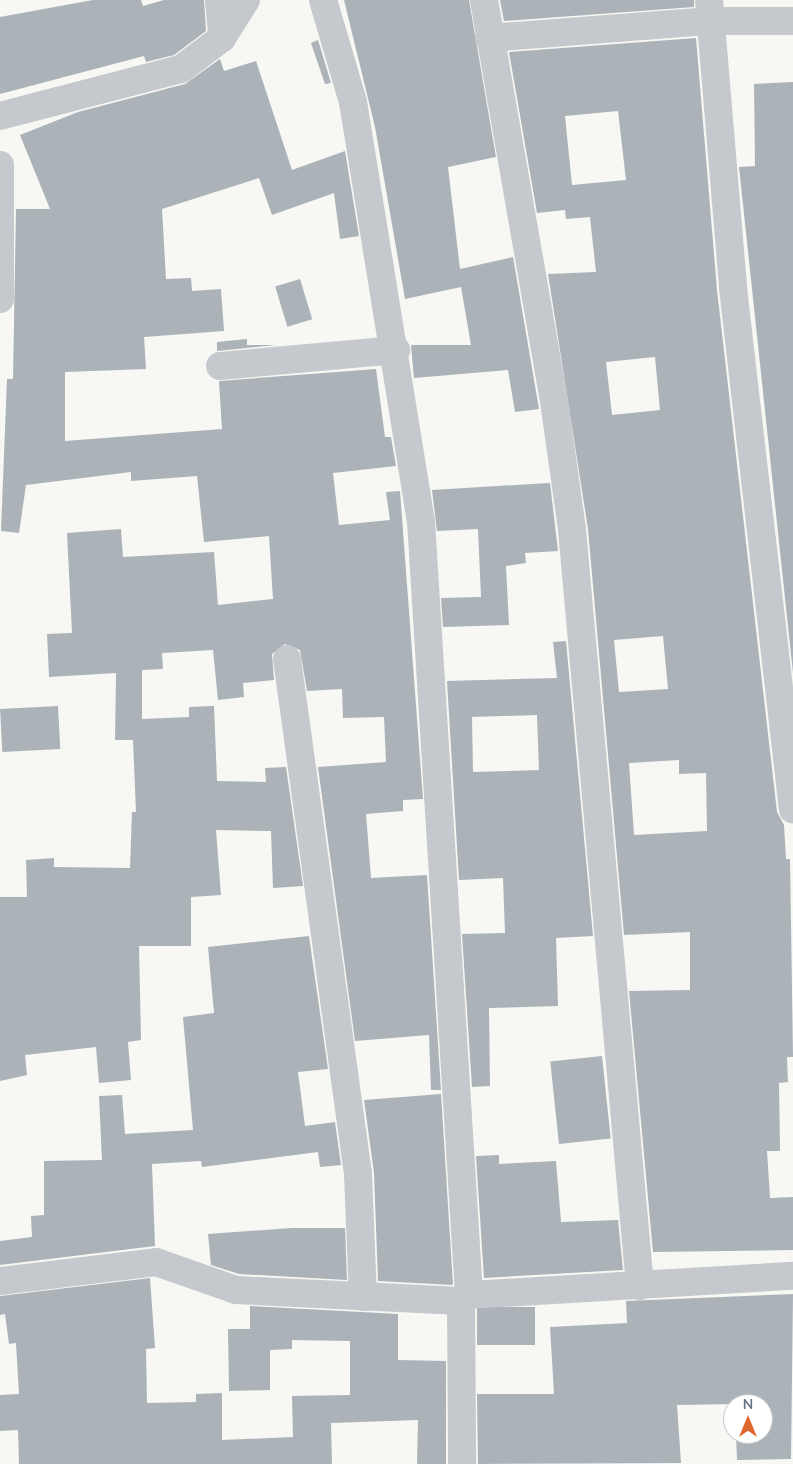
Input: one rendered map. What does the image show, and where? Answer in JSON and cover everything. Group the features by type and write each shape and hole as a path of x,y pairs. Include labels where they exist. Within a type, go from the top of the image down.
{"street":[{"path":"219,0 222,38"},
{"path":"0,116 181,68 222,38 246,0"},
{"path":"323,0 353,102 396,350 421,521 465,1298 462,1464"},
{"path":"484,0 489,38 553,394 572,530 640,1286"},
{"path":"489,38 710,11 793,21"},
{"path":"710,11 733,288 793,810"},
{"path":"0,164 0,299"},
{"path":"220,366 396,350"},
{"path":"287,659 358,1174 363,1296"},
{"path":"0,1281 156,1262 236,1290 363,1296 465,1298 793,1276"}],"building":[{"path":"93,0 141,0 143,6 164,0 204,0 206,31 174,55 146,62 144,56 0,94 0,17"},
{"path":"344,0 469,0 496,157 448,167 460,269 513,257 539,409 515,412 508,370 414,378 411,345 471,345 461,287 405,299 375,127"},
{"path":"500,0 694,0 694,7 504,21"},
{"path":"696,38 717,290 777,812 784,825 786,859 790,859 793,1057 787,1057 788,1082 779,1083 780,1151 767,1151 770,1198 793,1197 793,1250 653,1252 629,991 690,990 690,932 624,935 588,529 548,274 596,272 590,217 566,219 565,210 537,213 509,52","holes":["618,111 626,180 572,185 565,116","655,357 660,410 612,415 606,362","663,636 668,689 619,692 614,640","679,760 679,774 706,773 707,831 634,835 629,763"]},
{"path":"318,40 331,83 325,84 311,43"},
{"path":"220,59 224,71 256,61 292,170 345,151 359,236 340,239 334,193 272,215 259,178 162,209 166,279 191,278 192,291 221,289 224,331 144,337 146,369 65,372 65,441 222,429 219,381 376,369 385,437 391,437 396,466 333,473 339,525 390,520 386,492 400,491 423,799 403,800 403,811 366,814 371,878 427,875 441,1090 431,1090 429,1035 355,1041 318,767 386,762 384,717 343,718 342,689 307,691 300,650 285,644 272,654 274,680 243,683 244,697 218,700 213,650 162,653 163,669 142,670 142,719 189,717 189,707 214,706 217,781 266,782 265,768 286,767 303,886 273,888 271,831 216,830 221,895 191,897 191,946 139,946 141,1040 128,1042 131,1080 99,1083 96,1047 25,1055 27,1075 0,1081 0,897 27,897 26,860 54,858 54,867 130,868 132,812 136,812 133,740 115,740 116,673 49,677 47,634 72,633 67,533 121,529 123,557 214,552 218,605 273,599 269,536 204,542 197,476 131,481 131,472 26,485 19,533 1,531 7,379 13,379 16,209 50,209 20,135 78,112 185,84"},
{"path":"793,82 793,673 739,167 755,166 754,84"},
{"path":"300,279 312,319 287,327 275,287"},
{"path":"247,339 247,345 276,345 217,351 217,342"},
{"path":"550,483 558,551 525,553 526,563 506,566 509,625 443,627 441,598 481,597 478,529 437,531 432,490"},
{"path":"566,641 593,936 556,938 558,1006 489,1008 490,1086 472,1087 462,934 505,933 503,878 459,880 447,681 557,678 553,642","holes":["537,715 539,770 473,772 472,717"]},
{"path":"58,706 60,749 2,752 0,709"},
{"path":"309,936 328,1069 298,1072 305,1126 335,1122 341,1165 320,1167 318,1152 202,1167 201,1161 152,1164 155,1246 0,1265 0,1241 32,1237 31,1216 44,1215 44,1161 102,1160 99,1096 122,1095 125,1134 193,1130 183,1017 214,1013 208,947"},
{"path":"602,1056 611,1139 559,1144 550,1061"},
{"path":"441,1094 453,1285 378,1281 374,1173 364,1100"},
{"path":"499,1155 499,1164 556,1161 561,1222 618,1220 623,1270 484,1278 476,1156"},
{"path":"292,1228 345,1228 347,1280 239,1274 211,1265 208,1234"},
{"path":"150,1278 155,1348 146,1349 147,1403 196,1402 196,1394 222,1393 222,1440 293,1437 292,1396 350,1395 350,1341 292,1340 292,1349 270,1350 270,1390 229,1391 228,1329 250,1329 250,1306 398,1314 398,1360 446,1361 446,1464 417,1464 418,1420 331,1423 332,1464 19,1464 18,1430 0,1431 0,1395 19,1394 16,1343 9,1344 5,1314 0,1315 0,1296"},
{"path":"793,1294 791,1459 737,1460 736,1444 773,1444 773,1394 723,1394 723,1404 677,1405 681,1463 478,1464 477,1394 554,1394 550,1327 627,1323 626,1301"},
{"path":"477,1307 535,1307 535,1345 477,1345"}]}
